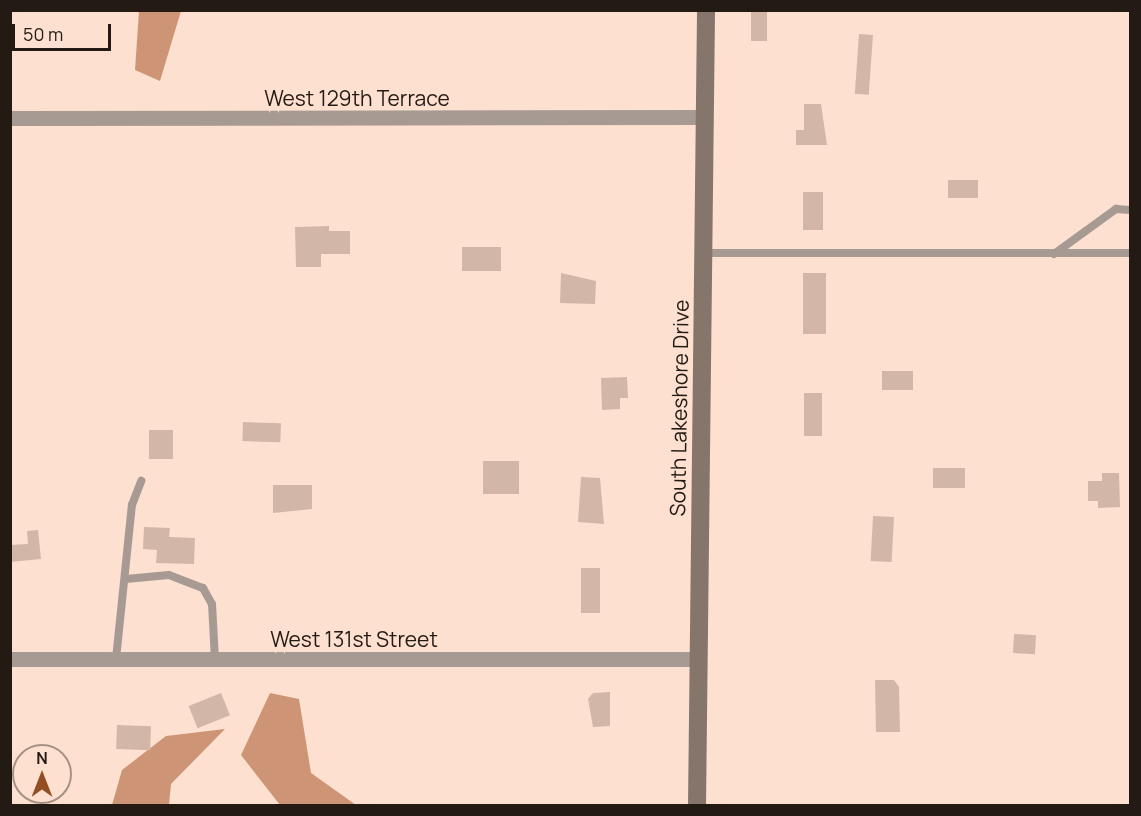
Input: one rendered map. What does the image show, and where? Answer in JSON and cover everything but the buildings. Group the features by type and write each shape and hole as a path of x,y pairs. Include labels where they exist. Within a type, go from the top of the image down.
{"street":[{"name":"South Lakeshore Drive","path":"697,806 706,10"},
{"name":"West 129th Terrace","path":"10,117 703,117"},
{"name":"West 131st Street","path":"10,659 698,658"}],"lane":[{"path":"1054,254 1116,209 1131,210"},
{"path":"704,253 1131,253"},
{"path":"116,659 132,505 141,481"},
{"path":"126,579 170,575 203,588 212,604 215,660"}],"shaded area":[{"path":"139,11 181,11 160,81 135,70"},
{"path":"270,693 299,699 311,773 356,805 280,805 241,755"},
{"path":"225,729 171,784 169,805 112,805 122,770 166,736"}]}
